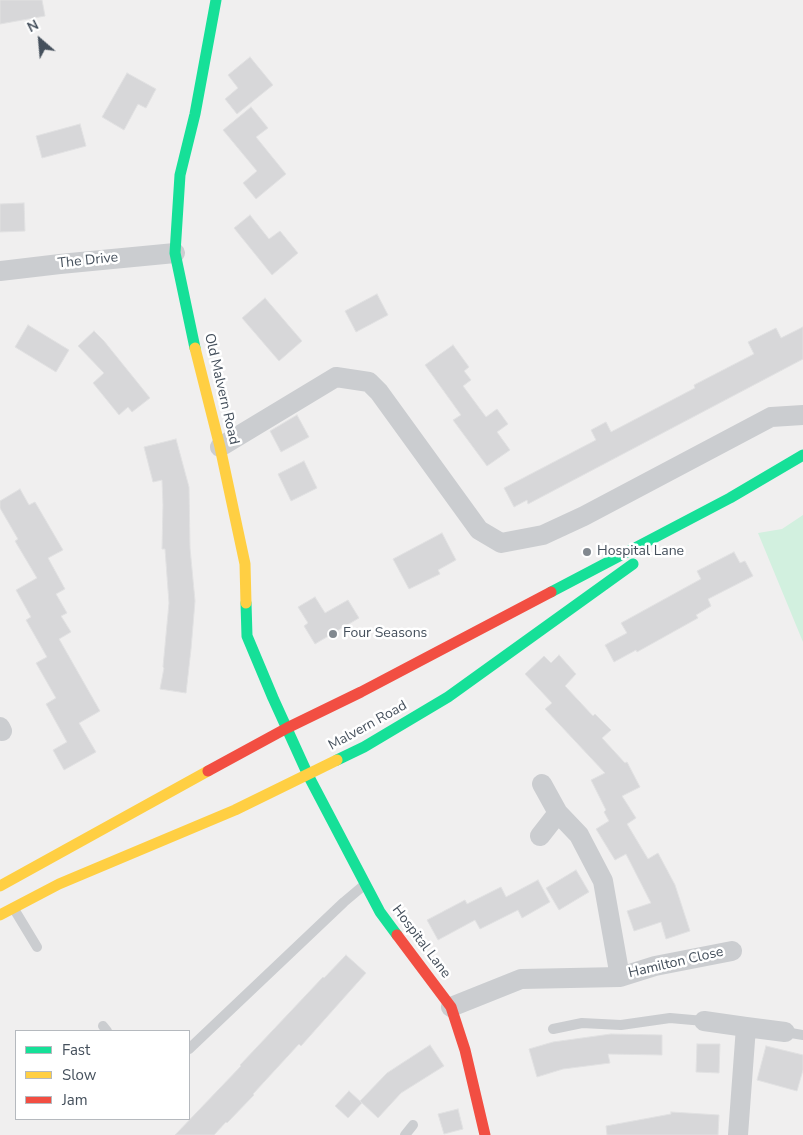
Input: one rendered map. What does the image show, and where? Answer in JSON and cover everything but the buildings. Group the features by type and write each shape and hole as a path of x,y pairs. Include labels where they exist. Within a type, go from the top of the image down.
{"main road":[{"name":"Old Malvern Road","path":"216,0 195,114 180,174 175,253 198,360 220,446 244,564 247,636 308,775"},
{"name":"Malvern Road","path":"0,886 287,728 361,692 730,498 803,455"},
{"name":"Malvern Road","path":"0,914 59,884 234,810 364,747 448,697 716,505"},
{"name":"Hospital Lane","path":"308,775 380,912 451,1007 465,1050 485,1135"}],"street":[{"name":"The Drive","path":"0,271 175,253"},
{"path":"220,446 336,377 369,382 379,392 479,530 501,543 543,535 584,516 770,417 803,415"},
{"name":"Hamilton Close","path":"542,784 558,814 579,835 603,880 620,977"},
{"path":"540,836 558,814"},
{"name":"Hamilton Close","path":"451,1007 521,978 620,977 655,966 732,950"},
{"path":"704,1021 794,1033"},
{"path":"738,1135 746,1028"}],"lane":[{"path":"190,1048 365,884"},
{"path":"0,905 13,908 37,947"},
{"path":"553,1029 582,1024 621,1025 670,1018 704,1021"},
{"path":"405,1135 413,1125"}],"green space":[{"path":"803,515 803,642 758,533 782,529"}],"traffic: fast":[{"path":"195,348 175,253 180,175 195,114 216,0"},
{"path":"551,592 730,498 803,455"},
{"path":"337,760 364,747 448,697 633,564"},
{"path":"246,603 247,636 308,775 380,912 397,935"}],"traffic: slow":[{"path":"195,348 220,447 245,564 246,603"},
{"path":"0,915 59,884 235,810 337,760"},
{"path":"0,886 208,771"}],"traffic: jam":[{"path":"208,771 287,728 361,692 551,592"},
{"path":"397,935 451,1007 465,1050 485,1135"}],"place":[{"name":"Hospital Lane","path":"587,552"},
{"name":"Four Seasons","path":"333,634"}]}
